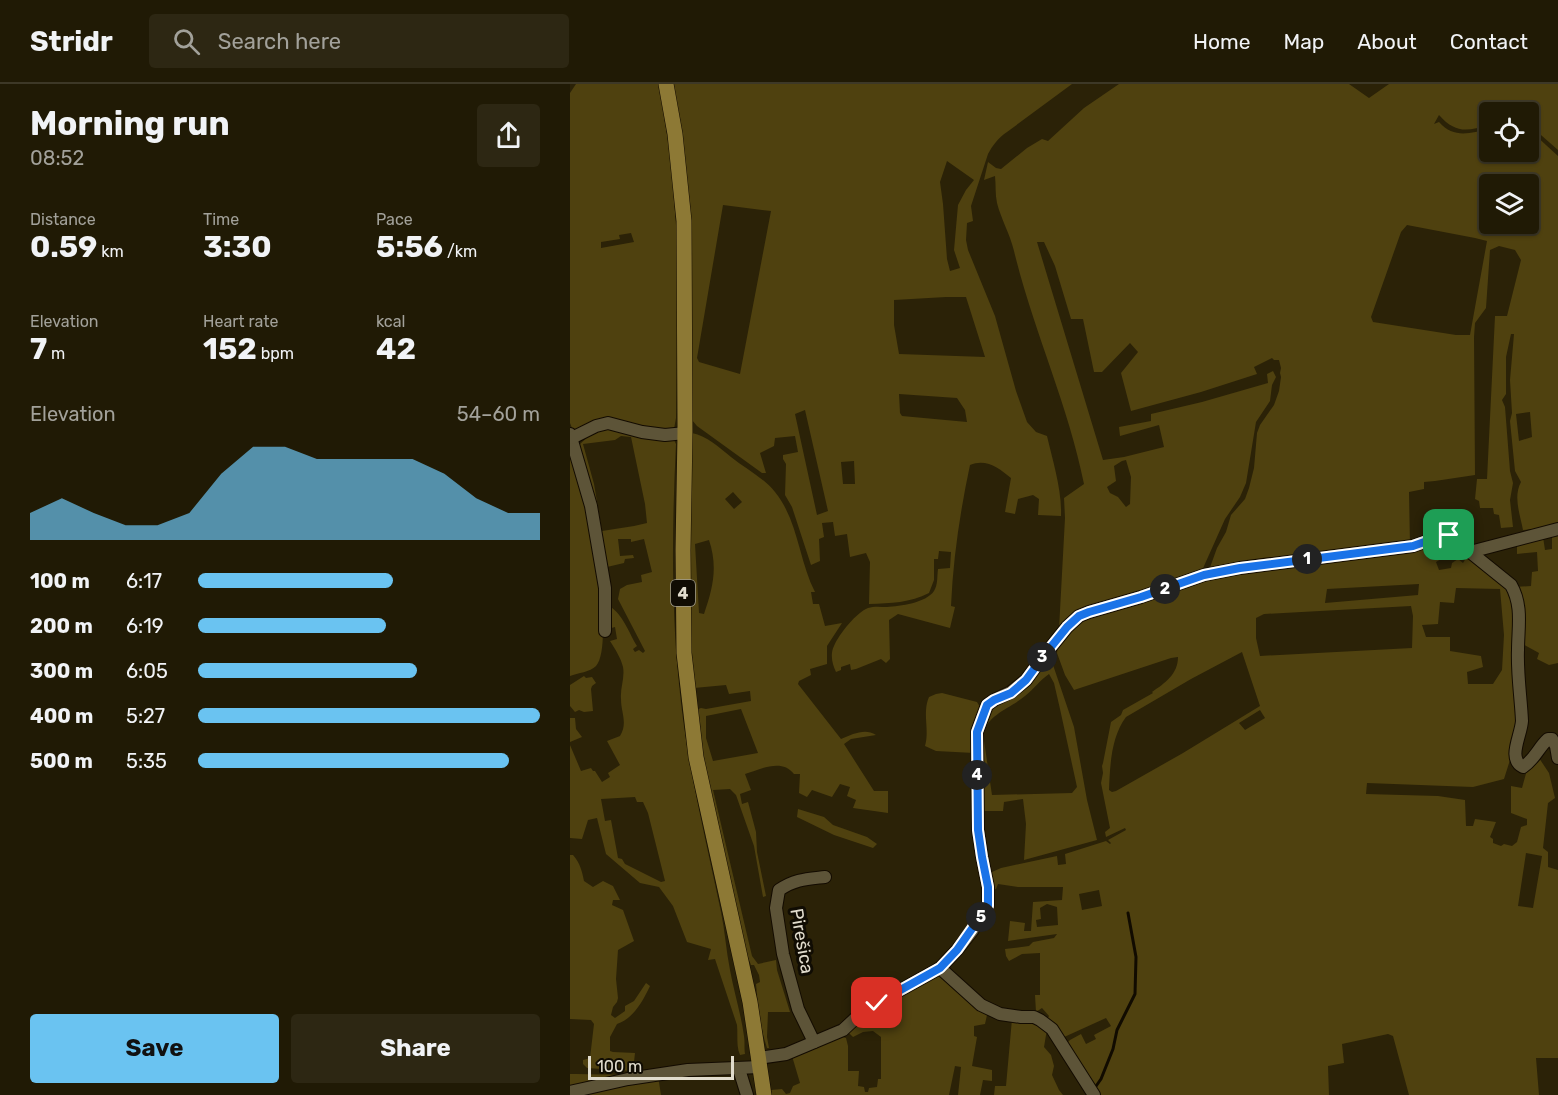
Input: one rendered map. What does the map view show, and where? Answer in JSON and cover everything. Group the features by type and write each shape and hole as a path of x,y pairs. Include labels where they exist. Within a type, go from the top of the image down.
{"main road":[{"name":"4","path":"666,84 675,134 684,221 684,654 696,757 750,1002 764,1095"}],"street":[{"path":"605,631 605,588 591,506 571,436 608,423 642,432 665,435 685,433"},
{"path":"1470,552 1558,529"},
{"path":"570,1092 628,1079 688,1070 739,1069 760,1063 843,1030 877,1003 940,968 957,950 988,906 988,887 978,830 977,732 987,705 1011,693 1026,680 1067,627 1079,616 1089,612 1204,575 1413,546 1449,535 1511,585 1516,594 1520,621 1518,650 1522,722 1514,753 1517,764 1523,767 1537,755 1548,739 1552,739 1556,746 1558,758"},
{"name":"Pirešica","path":"814,1042 798,1009 783,954 776,908 779,890 790,882 825,877"},
{"path":"940,968 981,1005 1000,1014 1034,1017 1052,1029 1094,1095"},
{"path":"739,1069 747,1095"}],"shaded area":[{"path":"576,84 659,84 671,160 678,251 676,418 674,429 670,432 632,425 580,430 572,428 570,423 570,93","holes":["631,233 634,242 601,248 601,242 620,239 619,235"]},
{"path":"673,84 1072,84 998,139 988,154 971,206 973,221 967,223 966,240 995,316 1027,422 1036,432 1047,436 1059,486 1061,516 1038,515 1039,499 1033,495 1018,499 1015,514 1005,512 1011,478 987,463 970,465 955,553 951,606 955,607 950,628 898,614 889,620 890,659 886,663 881,659 851,670 850,664 841,667 841,670 836,672 832,659 833,649 836,641 854,619 868,608 905,605 930,595 936,586 938,569 950,568 951,552 939,551 938,559 934,559 934,580 929,593 907,601 869,604 870,562 866,553 850,557 847,534 835,536 833,522 822,523 824,537 819,539 820,561 811,565 792,507 785,495 786,464 783,455 798,452 795,436 775,438 774,446 760,453 766,473 762,473 692,420","holes":["947,161 974,180 958,205 954,250 960,268 950,271 940,182","723,205 771,211 740,374 699,362 697,358","966,297 985,357 899,354 894,325 894,300","899,394 957,398 965,410 967,422 902,416","805,410 828,511 817,515 795,414","854,461 855,484 843,484 841,462"]},
{"path":"1119,84 1349,84 1369,98 1389,84 1558,84 1558,150 1539,133 1539,102 1479,102 1479,128 1474,129 1456,128 1439,115 1434,124 1439,122 1456,133 1479,131 1479,162 1539,162 1539,139 1558,156 1558,527 1533,533 1531,529 1523,530 1517,500 1521,482 1515,471 1510,421 1512,413 1510,380 1514,334 1511,334 1506,357 1506,394 1502,400 1505,407 1513,483 1510,500 1513,527 1501,528 1499,515 1494,514 1493,508 1480,508 1479,501 1475,499 1477,479 1487,479 1495,316 1507,316 1521,260 1515,250 1499,246 1490,250 1486,308 1475,323 1475,475 1424,482 1424,489 1409,492 1410,545 1208,573 1231,515 1245,499 1249,488 1254,468 1257,433 1274,405 1279,391 1281,368 1279,360 1272,358 1254,367 1257,374 1131,411 1121,373 1138,352 1130,343 1102,372 1094,372 1083,319 1071,319 1055,266 1044,242 1037,242 1103,460 1164,447 1159,425 1120,436 1119,427 1151,421 1151,414 1268,383 1267,374 1273,371 1276,377 1272,385 1270,401 1256,422 1246,483 1240,497 1225,519 1200,575 1059,629 1064,498 1084,484 1069,425 999,209 995,176 984,180 988,162 1001,169 1042,139 1048,141 1084,108","holes":["1407,225 1487,241 1470,335 1456,335 1373,322 1371,317 1401,232","1530,412 1532,437 1519,441 1516,414","1126,460 1131,477 1130,504 1126,507 1118,497 1110,493 1107,487 1116,481 1114,466"]},
{"path":"602,427 674,440 676,444 673,594 682,713 691,770 743,1028 745,1054 740,1055 739,1052 737,1025 715,959 708,960 711,949 687,942 673,906 659,887 640,883 606,854 597,818 588,820 582,839 570,838 570,745 581,771 591,768 602,782 610,777 608,773 620,765 607,741 620,736 624,722 621,704 623,667 610,641 617,639 615,627 608,629 609,606 625,624 637,646 633,649 635,652 639,650 643,653 645,651 618,599 620,589 642,582 641,575 652,572 644,539 631,542 631,539 618,539 620,556 633,555 634,558 625,559 624,563 607,567 579,445","holes":["621,436 631,437 647,523 602,531 594,484 583,444 615,440","635,797 637,802 643,802 648,813 665,881 661,882 625,864 622,859 618,858 611,820 605,821 601,799"]},
{"path":"692,433 713,443 760,478 771,487 783,503 794,528 815,592 811,592 813,604 819,604 825,626 842,623 827,646 827,664 810,669 811,675 799,681 798,684 841,739 863,732 876,735 851,739 844,744 874,791 888,791 888,813 853,808 856,800 847,796 850,787 840,784 832,797 812,790 807,797 799,793 800,774 794,774 784,767 771,766 745,774 751,790 740,794 742,804 748,802 756,832 757,852 766,896 763,897 754,846 736,795 730,789 713,790 752,956 758,964 776,960 790,1012 768,1012 769,1048 767,1048 761,1024 756,984 760,982 759,975 754,965 751,965 741,940 708,784 696,710 751,701 750,691 729,694 726,685 694,688 689,637","holes":["733,492 742,502 734,509 725,499","709,540 712,550 714,568 712,586 704,614 699,613 695,544","741,709 758,753 713,761 706,738 706,716"]},
{"path":"570,446 586,496 599,577 603,632 601,653 596,666 570,676"},
{"path":"1558,534 1558,663 1549,665 1537,659 1539,653 1521,643 1514,587 1531,586 1532,572 1538,571 1537,552 1517,554 1517,544 1543,537 1545,550 1552,549 1552,535"},
{"path":"1446,541 1448,555 1436,562 1439,570 1451,568 1452,563 1458,559 1463,563 1468,555 1504,584 1514,597 1521,725 1504,779 1473,787 1367,783 1366,794 1438,796 1465,800 1466,826 1473,826 1475,819 1496,822 1490,837 1493,843 1512,846 1517,842 1521,827 1527,825 1527,819 1511,813 1511,786 1522,788 1527,770 1539,758 1549,773 1555,798 1548,803 1543,848 1548,852 1548,867 1558,870 1558,1058 1536,1058 1539,1095 1409,1095 1393,1036 1388,1034 1342,1044 1344,1063 1328,1066 1329,1095 1098,1095 1065,1045 1081,1034 1086,1044 1096,1039 1094,1035 1111,1026 1106,1018 1062,1038 1046,1021 1049,1016 1042,1008 1036,1012 1035,995 1040,995 1040,953 1022,954 1009,961 1005,949 1029,946 1033,942 1054,938 1057,934 1008,941 1010,921 1025,923 1024,931 1031,931 1033,902 1062,900 1063,887 1018,887 998,884 993,890 990,877 992,872 1057,856 1058,865 1066,864 1065,854 1106,841 1110,844 1108,840 1126,830 1125,828 1106,837 1105,832 1110,828 1101,783 1111,722 1121,715 1123,710 1153,693 1166,681 1176,668 1178,657 1074,690 1065,675 1057,653 1058,644 1075,623 1179,587 1224,575","holes":["1419,584 1418,595 1325,603 1327,589","1456,588 1500,589 1504,635 1502,670 1493,684 1468,684 1467,672 1483,667 1481,656 1450,651 1450,637 1426,637 1422,625 1438,624 1440,602 1454,603","1411,606 1412,648 1260,656 1256,638 1256,618 1264,614","1242,652 1260,706 1183,753 1112,792 1109,790 1112,752 1117,733 1126,717","1260,710 1265,718 1245,730 1239,723","1526,853 1542,856 1533,908 1518,906","1099,890 1102,906 1082,910 1079,894","1047,904 1057,907 1058,925 1037,927 1036,920 1041,919 1040,908"]},
{"path":"1050,656 1074,727 1087,800 1097,840 1024,860 1026,824 1023,799 1004,802 1003,811 981,811 981,728 993,706","holes":["1049,674 1054,683 1077,787 1072,793 992,795 983,734 986,727 995,716 1025,696"]},
{"path":"584,676 592,677 596,683 591,689 593,711 575,712 570,706 570,685"},
{"path":"942,693 977,702 980,707 974,753 936,751 925,746 927,703 929,697"},
{"path":"570,718 575,718 576,729 582,737 570,742"},
{"path":"798,809 824,817 833,825 867,837 877,844 873,848 834,835 797,817"},
{"path":"570,855 573,855 577,861 584,881 593,887 603,881 613,886 620,900 613,900 612,905 623,910 634,941 618,950 616,979 618,998 611,1015 615,1018 625,1011 625,1006 634,1001 646,983 650,986 637,1009 623,1022 617,1024 610,1037 610,1051 635,1053 633,1071 587,1068 583,1064 583,1060 590,1058 594,1024 591,1020 570,1019"},
{"path":"933,975 947,979 987,1015 985,1024 974,1026 974,1036 977,1037 972,1066 992,1070 992,1081 983,1080 980,1095 958,1095 961,1067 955,1066 949,1095 772,1095 771,1090 782,1089 786,1094 790,1093 793,1086 800,1083 792,1056 808,1052 840,1036 846,1038 848,1046 848,1071 859,1071 858,1086 864,1087 865,1092 868,1092 869,1088 877,1087 878,1079 881,1079 881,1037 873,1031 863,1032 853,1037 848,1032 862,1017"},
{"path":"1012,1019 1024,1020 1047,1029 1044,1047 1051,1055 1054,1066 1052,1075 1063,1095 994,1095 995,1086 1006,1086"},
{"path":"570,1074 577,1074 626,1075 570,1089"},
{"path":"658,1076 661,1095 570,1095"}],"waterway":[{"path":"1094,1089 1101,1079 1113,1049 1117,1030 1135,994 1136,957 1128,913"}],"route":[{"path":"877,1003 940,968 972,931 988,906 988,887 978,830 977,732 982,716 987,705 1011,693 1026,680 1067,627 1079,616 1204,575 1289,561 1413,546 1449,535"}]}
